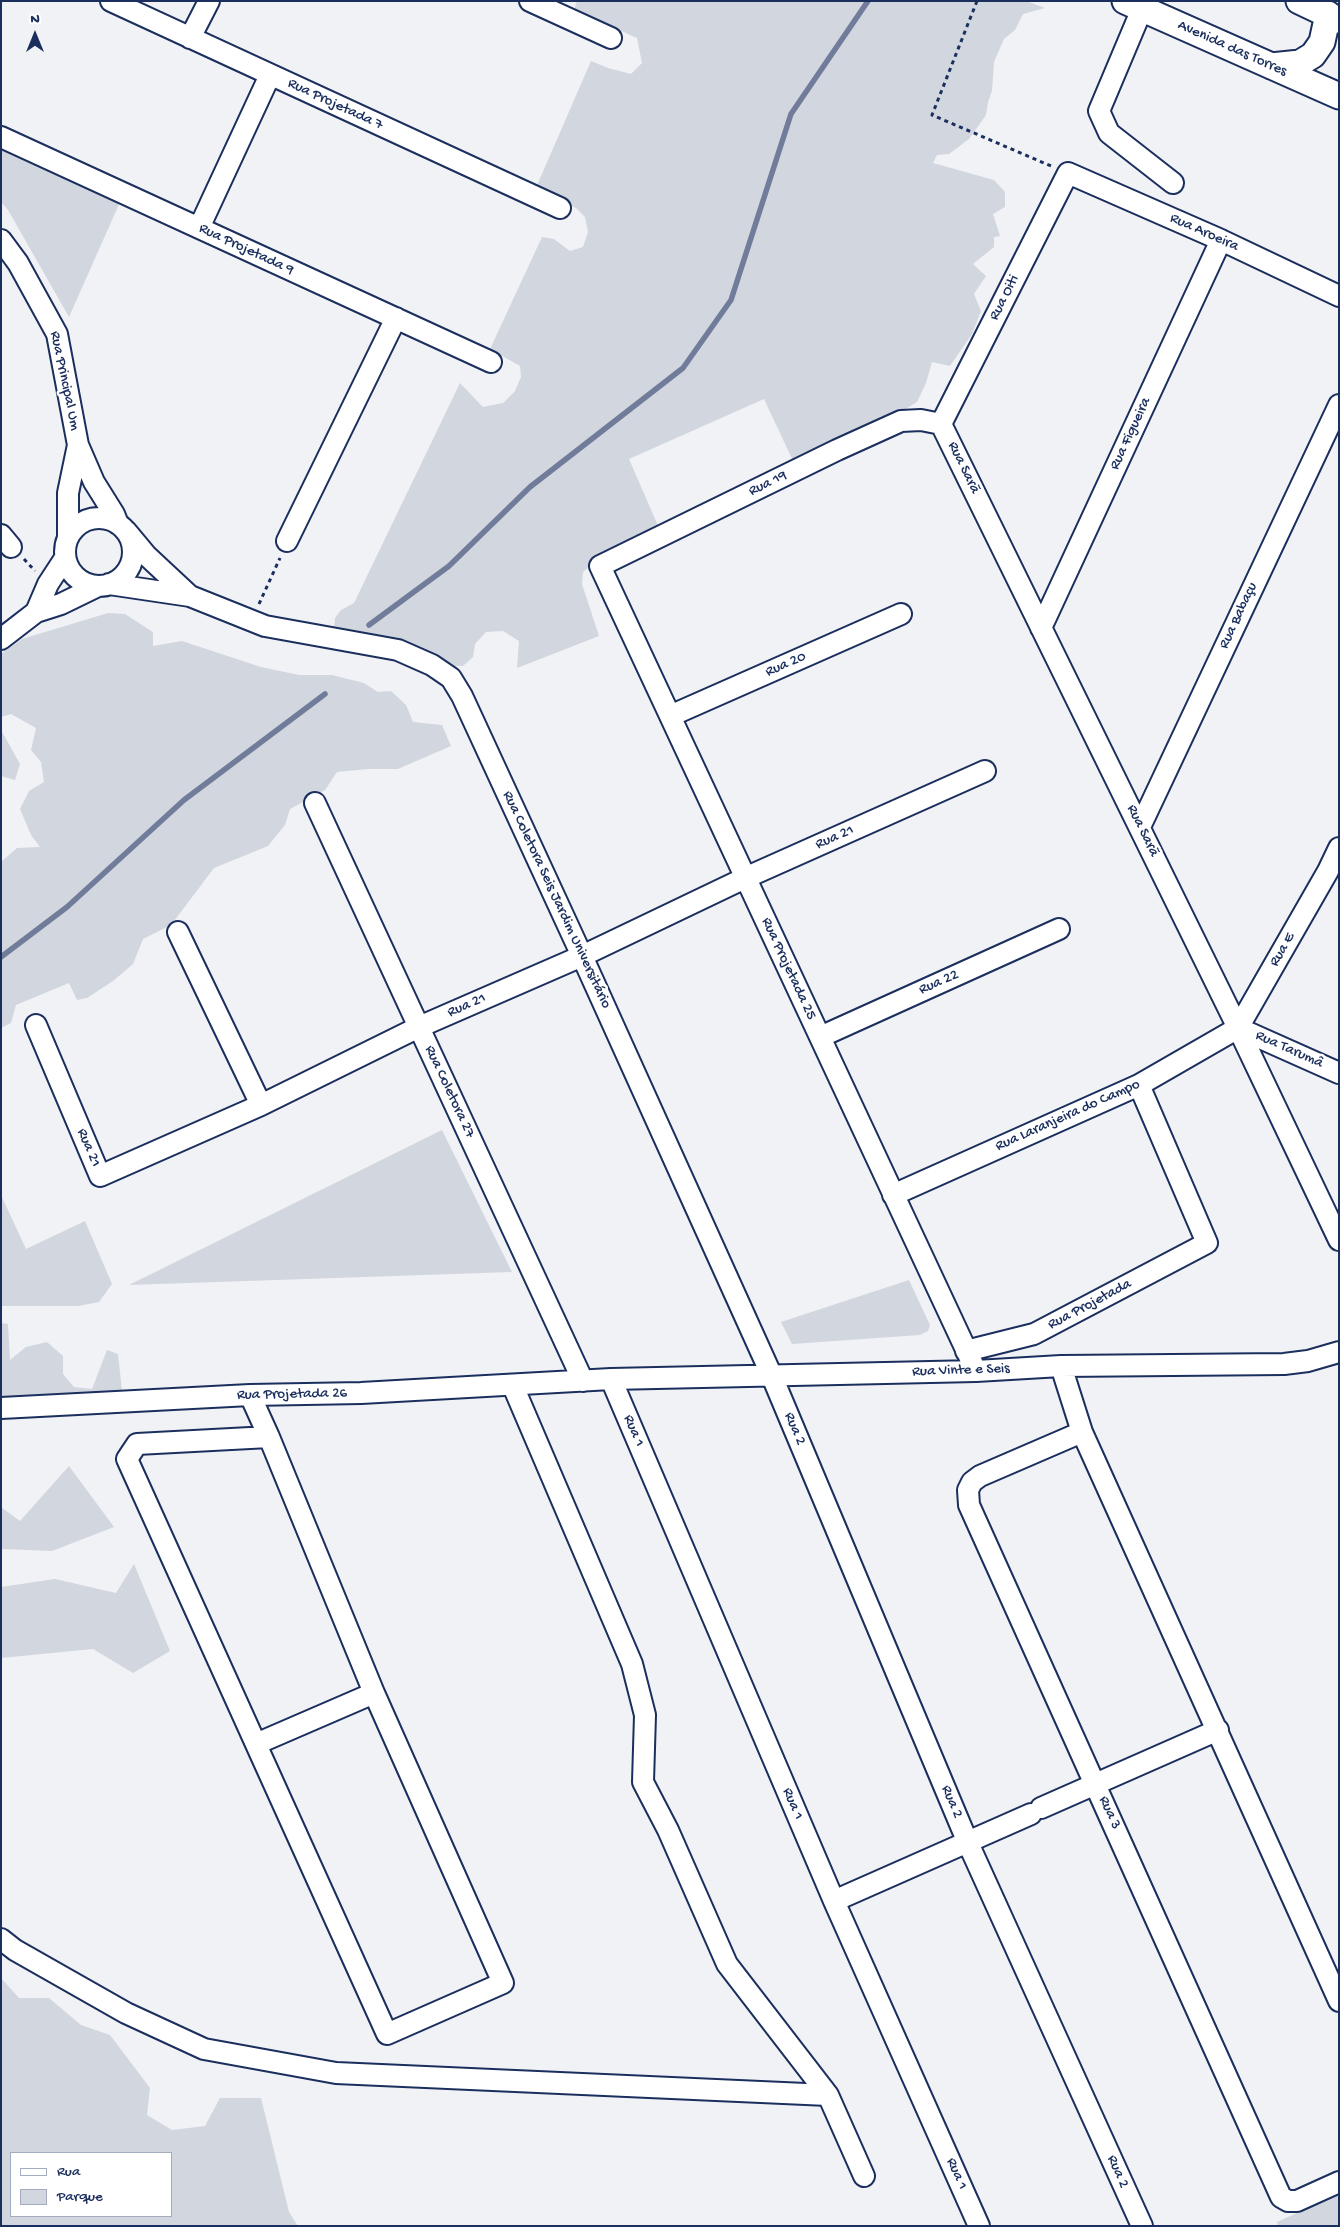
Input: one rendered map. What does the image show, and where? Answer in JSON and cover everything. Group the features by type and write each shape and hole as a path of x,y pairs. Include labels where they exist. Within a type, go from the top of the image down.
{"main road":[{"path":"1271,66 1300,63 1312,55 1322,42 1333,17 1299,1"},
{"name":"Avenida das Torres","path":"1134,5 1339,96"}],"street":[{"name":"Rua Projetada 7","path":"111,1 560,208"},
{"path":"190,38 210,1"},
{"path":"530,1 611,38"},
{"path":"1134,5 1099,111 1109,133 1173,183"},
{"path":"199,228 270,74"},
{"name":"Rua Projetada 9","path":"1,137 491,362"},
{"name":"Rua Aroeira","path":"1068,173 1221,240 1339,296"},
{"name":"Rua Oiti","path":"941,424 1068,173"},
{"name":"Rua Principal Um","path":"1,240 18,263 57,334 78,445 94,482 122,527 146,555 190,596"},
{"name":"Rua Figueira","path":"1042,628 1221,240"},
{"path":"287,541 396,318"},
{"name":"Rua Babaçu","path":"1140,827 1339,405"},
{"name":"Rua 19","path":"600,566 901,421 921,420 941,424"},
{"name":"Rua Sarã","path":"941,424 1140,827 1339,1240"},
{"name":"Rua Principal Um","path":"68,536 68,493 78,445"},
{"path":"1,638 36,612 61,604 103,585 118,580 126,572 131,562 131,541 122,527 108,518 85,520 75,526 68,536 64,547 69,569 77,578 87,584 103,585 190,596"},
{"path":"36,612 48,584 65,558"},
{"name":"Rua Projetada 25","path":"600,566 976,1372"},
{"name":"Rua Coletora Seis Jardim Universitário","path":"190,596 266,626 398,650 432,665 451,678 462,696 582,956 771,1374"},
{"name":"Rua 20","path":"670,716 901,614"},
{"name":"Rua 21","path":"36,1025 100,1176 261,1105 419,1027 582,956 745,878 985,771"},
{"name":"Rua Coletora 27","path":"315,803 583,1382"},
{"name":"Rua E","path":"1238,1028 1334,873 1339,848"},
{"name":"Rua 22","path":"820,1037 1059,929"},
{"path":"178,932 261,1105"},
{"name":"Rua Tarumâ","path":"1238,1028 1339,1073"},
{"name":"Rua Laranjeira do Campo","path":"893,1195 1139,1085 1238,1028"},
{"name":"Rua Projetada","path":"966,1350 1034,1334 1207,1243 1139,1085"},
{"name":"Rua Vinte e Seis","path":"583,1382 611,1379 771,1374 792,1377 976,1372 1061,1366 1284,1364 1308,1361 1339,1352"},
{"path":"1061,1366 1082,1432 1339,2002"},
{"name":"Rua 2","path":"771,1374 968,1842 1142,2226"},
{"name":"Rua 1","path":"611,1379 834,1901 979,2226"},
{"name":"Rua Projetada 26","path":"1,1408 250,1395 360,1393 583,1382"},
{"path":"513,1386 632,1664 645,1715 644,1782 668,1830 727,1964 828,2095 864,2176"},
{"path":"250,1395 269,1437 374,1693 503,1983 387,2034 127,1459 137,1444 269,1437"},
{"name":"Rua 3","path":"1082,1432 980,1476 972,1482 967,1498 1281,2197 1288,2201 1297,2201 1339,2182"},
{"path":"256,1744 374,1693"},
{"path":"834,1901 1218,1730"},
{"path":"1,1939 15,1950 126,2013 204,2049 336,2073 828,2095"}],"path":[{"path":"977,1 932,115 1068,173"},
{"path":"6,541 48,584"},
{"path":"252,621 287,541"}],"green space":[{"path":"577,1 1026,1 1045,8 1023,14 1015,30 1004,39 994,62 992,91 986,115 969,139 949,154 937,155 933,163 994,180 1005,192 1005,207 993,214 1000,236 994,237 994,247 973,264 986,276 974,294 981,311 972,334 950,366 932,362 926,383 917,402 881,424 794,463 764,399 629,459 659,528 592,564 583,572 582,584 599,636 517,668 519,641 503,631 486,632 475,644 473,657 463,666 448,666 334,630 335,618 341,610 354,603 460,383 483,407 503,403 515,391 521,377 520,366 490,349 542,237 554,239 570,251 583,247 588,232 585,217 576,208 535,190 591,61 631,74 642,63 637,38 574,10"},
{"path":"1,147 120,202 69,317 8,210 1,202"},
{"path":"108,613 125,614 153,632 153,646 182,641 261,667 299,675 332,675 364,683 378,692 391,691 406,705 413,722 442,725 451,746 398,769 337,772 325,790 290,809 285,825 268,846 214,868 171,925 143,939 133,964 113,981 87,998 77,1000 69,983 16,1005 11,1023 1,1028 1,862 17,848 40,847 31,835 20,809 29,791 44,782 41,762 31,750 36,728 11,714 1,717 1,654 22,639"},
{"path":"1,730 20,764 15,780 1,776"},
{"path":"442,1130 512,1272 129,1285"},
{"path":"1,1195 26,1249 85,1221 112,1284 99,1302 78,1306 1,1306"},
{"path":"909,1280 930,1325 928,1331 920,1335 792,1344 781,1322"},
{"path":"1,1323 8,1324 10,1360 26,1347 47,1342 63,1356 63,1374 74,1387 92,1389 107,1350 118,1354 122,1391 116,1400 1,1406"},
{"path":"69,1466 114,1527 52,1551 1,1549 1,1507 20,1521"},
{"path":"134,1564 170,1651 133,1673 93,1649 1,1658 1,1587 55,1579 116,1593"},
{"path":"1,1978 19,1998 49,1998 81,2025 110,2035 150,2088 147,2115 172,2130 205,2126 220,2098 261,2098 289,2212 298,2226 1,2226"},
{"path":"1339,2194 1339,2226 1278,2226 1277,2222"}],"waterway":[{"path":"369,625 449,566 530,487 683,368 731,300 791,114 868,1"},
{"path":"1,957 67,907 184,800 325,694"}]}
